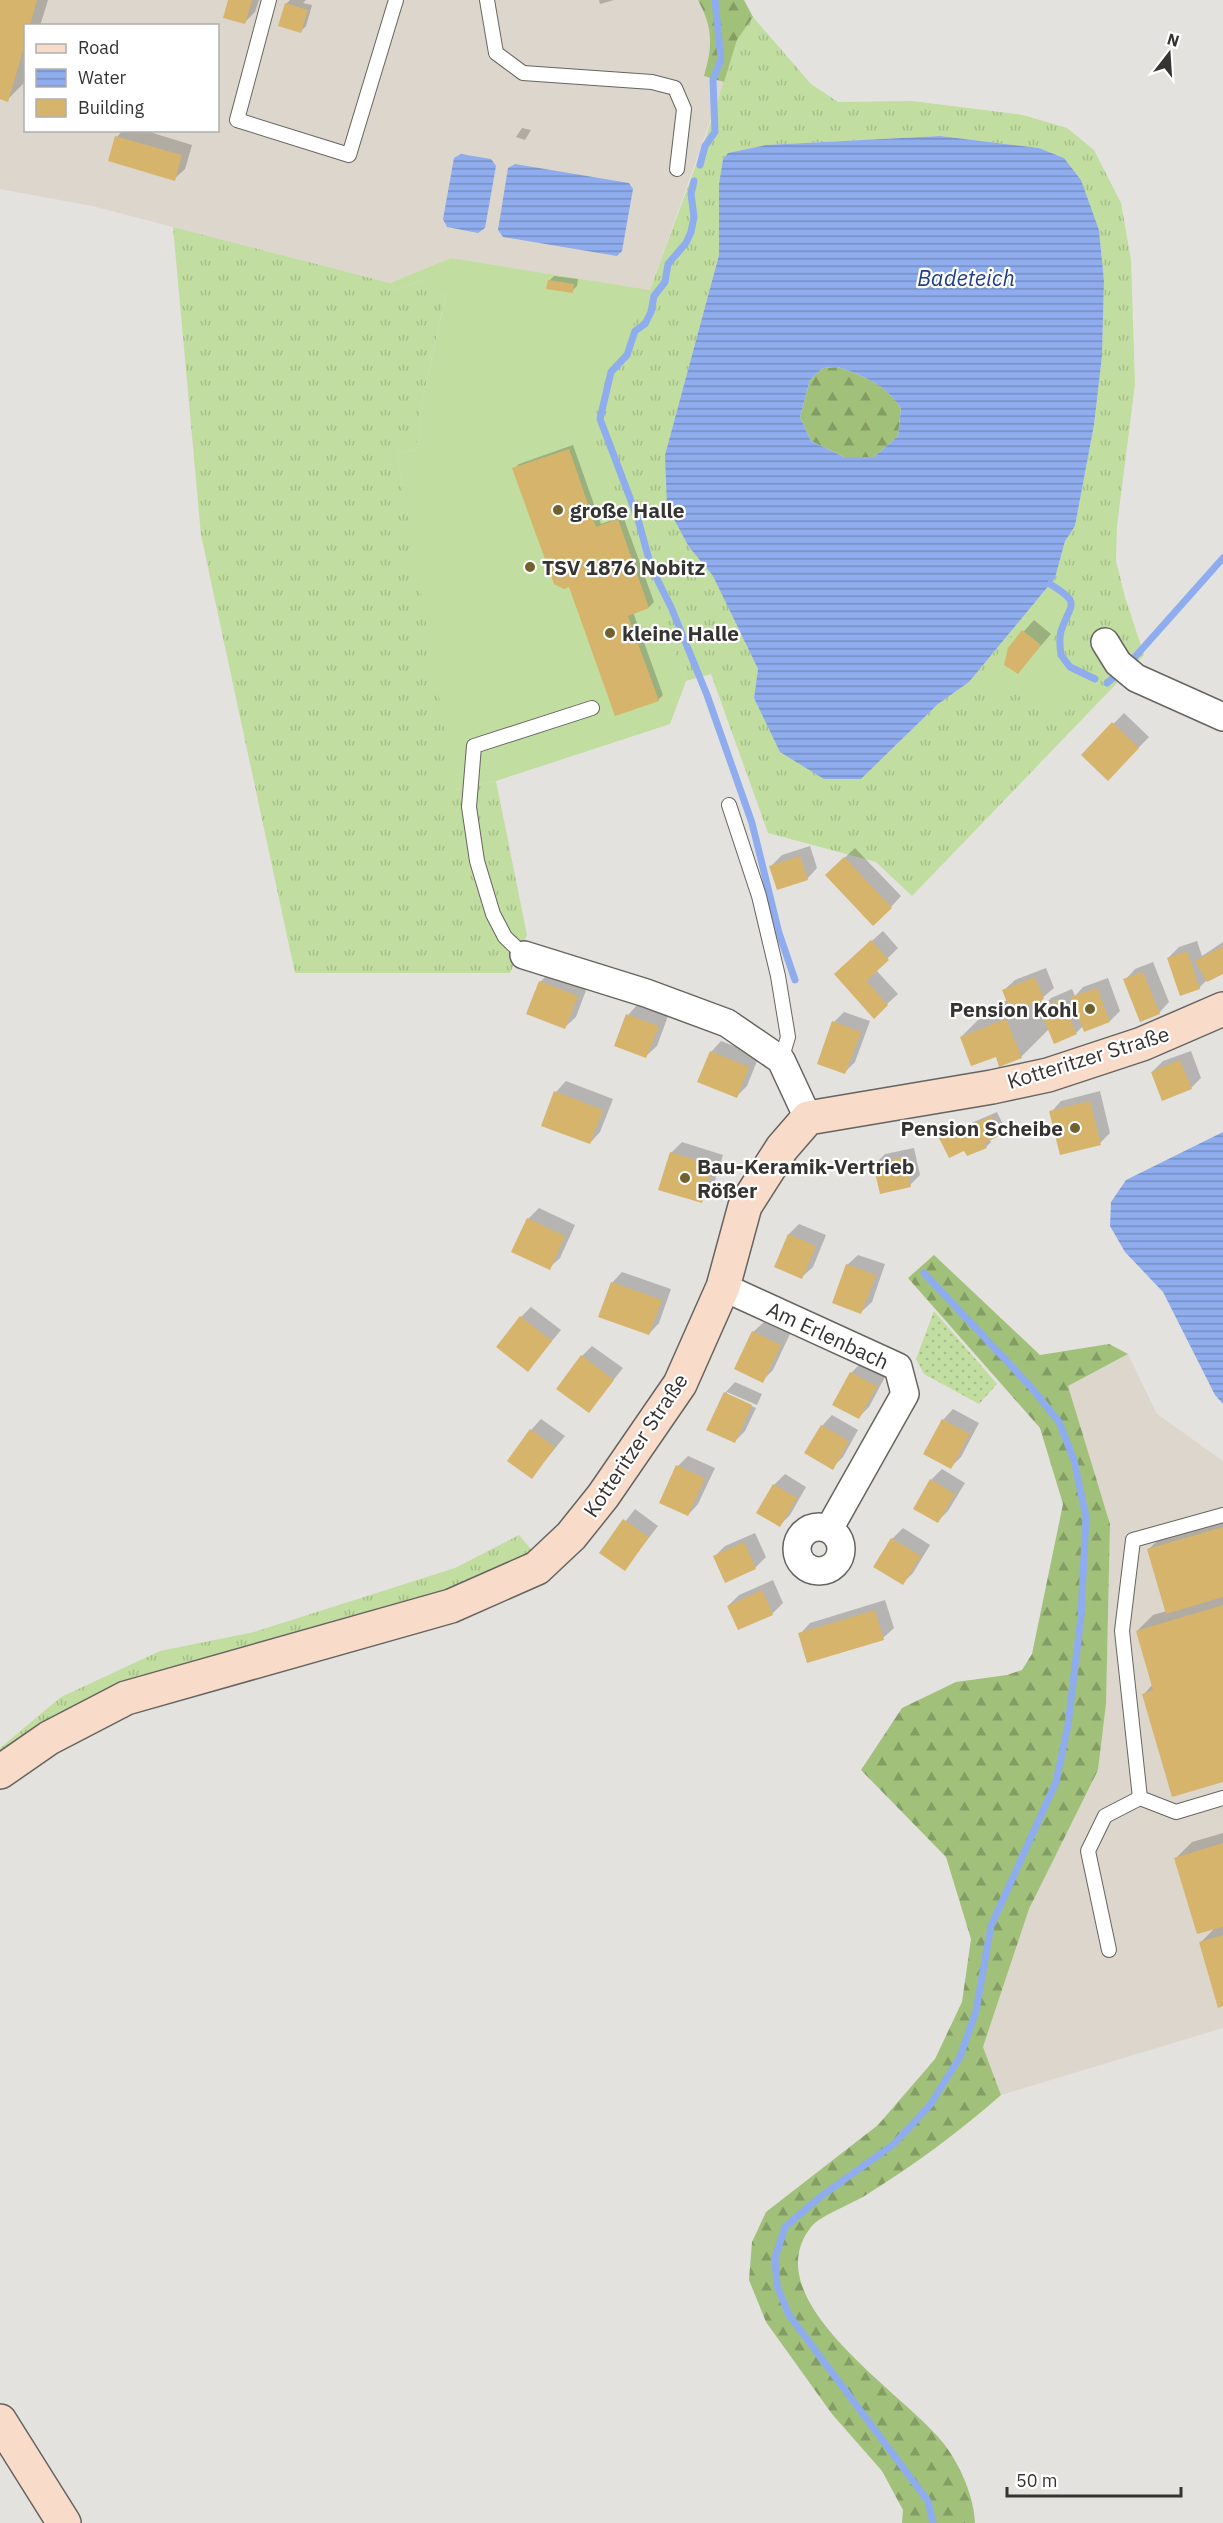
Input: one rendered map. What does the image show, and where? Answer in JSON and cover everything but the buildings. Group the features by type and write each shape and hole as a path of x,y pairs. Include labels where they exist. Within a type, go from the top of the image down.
{"street":[{"path":"1105,642 1118,663 1137,678 1223,717"},
{"path":"524,955 646,993 727,1023 782,1060 808,1118"},
{"name":"Kotteritzer Straße","path":"0,1773 49,1738 126,1698 451,1606 537,1568 571,1536 603,1496 680,1384 723,1287 745,1206 782,1148 808,1118 992,1087 1048,1075 1142,1044 1223,1010"},
{"name":"Am Erlenbach","path":"723,1287 898,1367 905,1394 829,1529"},
{"path":"0,2421 64,2523"}],"lane":[{"path":"269,0 237,120 350,155 396,0"},
{"path":"487,0 496,53 523,73 652,82 675,88 684,109 677,169"},
{"path":"524,955 505,937 493,914 477,861 469,807 474,746 592,708"},
{"path":"729,805 759,896 778,976 788,1037 782,1060"},
{"path":"1140,1798 1122,1630 1133,1540 1223,1515"},
{"path":"1109,1950 1088,1851 1105,1816 1140,1798 1176,1812 1223,1798"}],"shaded area":[{"path":"0,0 698,0 709,20 711,54 705,76 724,82 650,290 451,258 390,283 92,206 0,189"},
{"path":"1128,1354 1157,1414 1223,1461 1223,2028 1001,2095 983,2047 1029,1909 1098,1770 1106,1704 1110,1524 1068,1386"}],"green space":[{"path":"698,0 744,0 753,17 737,40 724,82 704,76 710,37 707,19"},
{"path":"753,17 811,84 838,102 912,101 1023,115 1067,128 1094,150 1121,203 1131,260 1135,384 1117,526 1116,561 1144,655 912,896 876,862 768,833 711,674 686,681 586,417 650,290 704,143 737,40","holes":["940,136 1039,148 1064,158 1081,180 1099,230 1104,281 1102,356 1094,425 1075,526 1065,541 1055,578 969,682 938,704 861,779 754,698 758,669 713,575 689,547 665,455 719,255 719,184 723,159 728,153 766,145"]},
{"path":"173,227 390,283 397,291 422,280 446,293 419,417 421,435 413,450 397,453 456,790 496,781 527,935 510,973 295,973 201,535"},
{"name":"TSV 1876 Nobitz","path":"451,258 650,290 587,417 686,681 670,724 496,781 455,790 397,453 413,450 421,435 419,417 446,294 422,280 397,291 390,283"},
{"path":"838,367 881,387 901,408 898,436 874,457 844,457 811,441 800,417 810,380 823,368"},
{"path":"1046,594 1063,611 1055,634 1054,645 1058,660 1067,671 1089,686 1063,714 978,679"},
{"path":"934,1255 1040,1355 1109,1344 1128,1354 1068,1386 1110,1524 1106,1704 1098,1770 1029,1909 983,2047 1001,2095 901,2172 816,2223 811,2227 798,2255 802,2285 817,2315 841,2344 925,2423 950,2452 969,2492 975,2523 902,2523 903,2510 882,2471 832,2414 766,2322 749,2280 752,2242 766,2212 878,2125 935,2059 962,2002 971,1939 946,1857 861,1770 902,1708 956,1682 1007,1675 1022,1670 1032,1654 1063,1504 1040,1428 908,1278"},
{"path":"934,1311 997,1384 979,1404 924,1374 916,1359"},
{"path":"519,1535 536,1555 515,1567 0,1759 0,1748 61,1697 160,1651 254,1632 455,1568"}],"water":[{"name":"Badeteich","path":"940,136 1039,148 1064,158 1081,180 1099,230 1104,281 1102,356 1094,425 1075,526 1065,541 1055,578 969,682 938,704 861,779 824,779 780,752 754,698 758,669 713,576 689,547 667,506 665,455 719,255 719,184 723,159 728,153 766,145","holes":["838,367 881,387 901,408 898,436 874,457 844,457 811,441 800,417 810,380 823,368"]},
{"path":"461,154 491,159 496,166 485,228 478,233 447,227 443,219 454,158"},
{"path":"515,164 629,183 633,189 622,251 617,256 503,237 498,230 508,168"},
{"path":"1223,1132 1223,1404 1215,1395 1163,1292 1125,1252 1110,1226 1111,1202 1126,1180"}],"waterway":[{"path":"700,165 705,146 715,132 713,80 721,59 715,0"},
{"path":"694,181 691,194 694,217 691,232 686,243 668,264 665,282 654,296 651,312 645,324 635,331 627,355 611,372 600,419 638,519 651,567 671,607 707,695 752,823 779,933 795,980"},
{"path":"1134,658 1223,558"},
{"path":"1050,584 1067,596 1071,604 1060,634 1061,655 1070,667 1095,679"},
{"path":"1107,683 1113,678"},
{"path":"924,1273 1030,1386 1059,1422 1074,1460 1086,1517 1081,1616 1068,1725 1056,1782 991,1926 976,2011 960,2057 930,2105 894,2144 820,2197 785,2227 775,2258 777,2286 789,2315 928,2501 933,2523"}],"place":[{"name":"große Halle","path":"558,510"},
{"name":"TSV 1876 Nobitz","path":"530,567"},
{"name":"kleine Halle","path":"610,633"},
{"name":"Pension Kohl","path":"1090,1009"},
{"name":"Pension Scheibe","path":"1075,1128"},
{"name":"Bau-Keramik-Vertrieb Rößer","path":"685,1178"}]}
